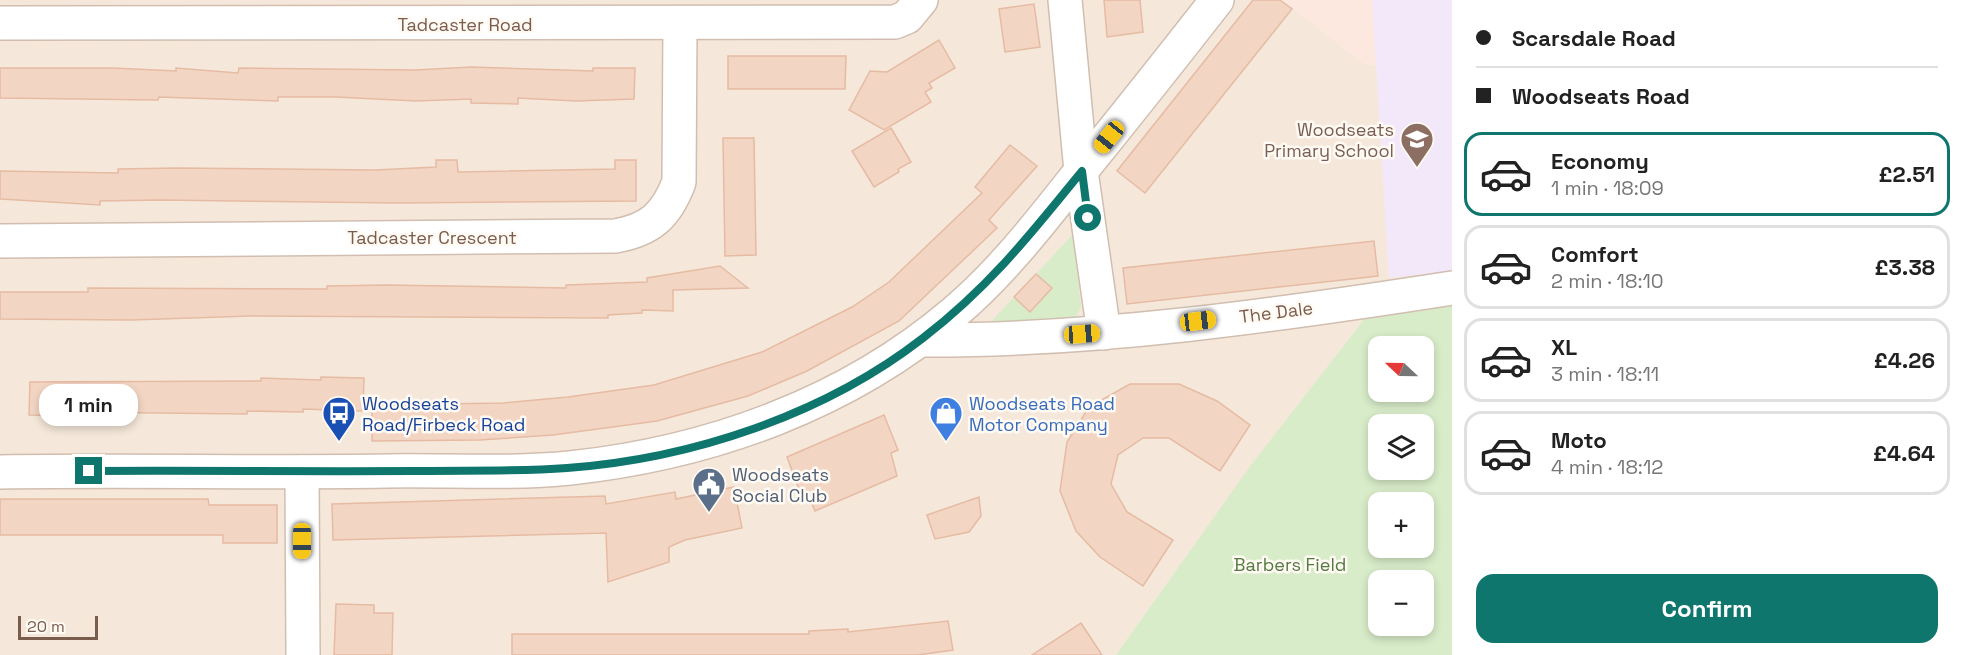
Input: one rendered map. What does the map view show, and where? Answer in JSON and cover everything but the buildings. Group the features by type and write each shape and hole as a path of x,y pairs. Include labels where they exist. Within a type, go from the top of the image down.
{"street":[{"name":"Tadcaster Road","path":"0,23 305,12 680,24 895,22 907,17 921,0"},
{"path":"1065,0 1082,171 1104,333"},
{"path":"0,472 302,472 567,468 670,452 765,424 812,405 872,372 921,340 1001,269 1082,171 1217,0"},
{"name":"Tadcaster Crescent","path":"0,241 615,236 639,232 658,218 672,200 680,182 680,24"},
{"name":"The Dale","path":"921,340 993,340 1104,333 1452,288"},
{"path":"302,472 303,655"}],"shaded area":[{"path":"0,0 1281,0 1376,65 1372,0 1452,0 1452,655 0,655"},
{"path":"1282,0 1372,0 1376,65 1365,65"},
{"name":"Woodseats Primary School","path":"1372,0 1452,0 1452,271 1389,278"}],"green space":[{"path":"1073,234 1081,307 1076,317 1069,323 987,326 1014,297 1029,311 1051,288 1036,274"},
{"name":"Barbers Field","path":"1452,299 1452,655 1116,655 1251,465 1370,312"}],"place":[{"name":"Woodseats Primary School","path":"1417,168"},
{"name":"Woodseats Road/Firbeck Road","path":"339,442"},
{"name":"Woodseats Road Motor Company","path":"946,442"},
{"name":"Woodseats Social Club","path":"709,513"}],"route":[{"path":"89,471 302,472 567,468 670,452 765,424 812,405 872,372 921,340 983,288 1020,248 1082,171 1088,218"}]}
